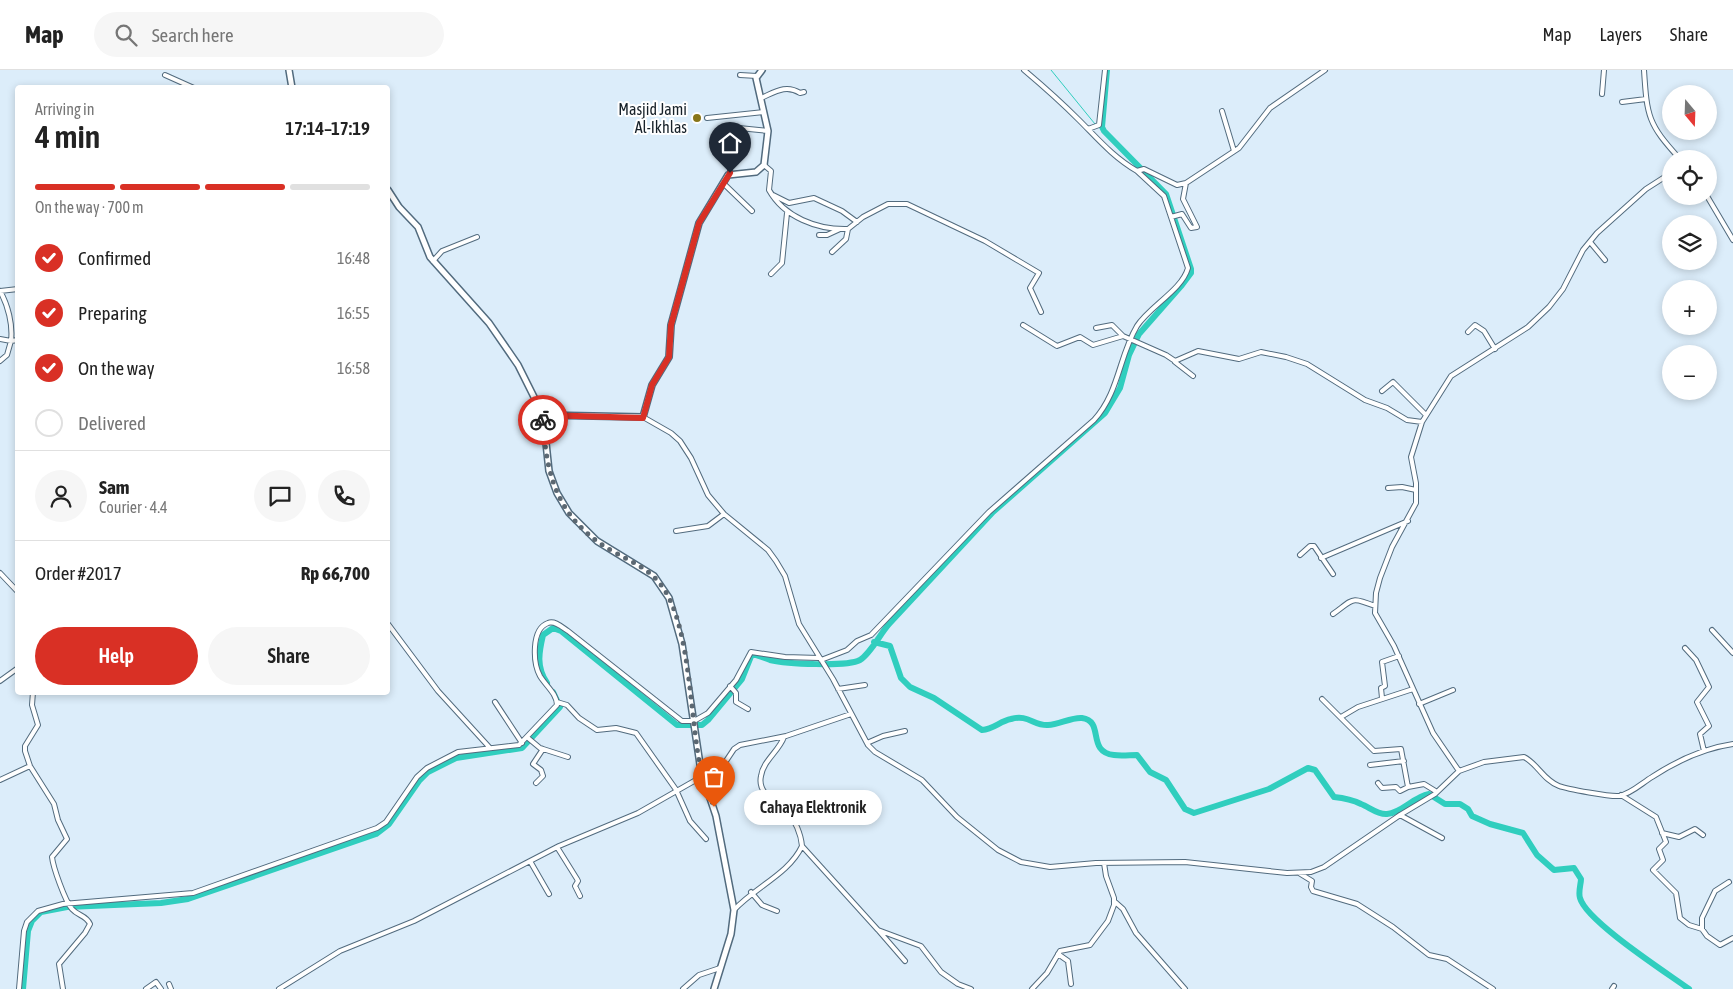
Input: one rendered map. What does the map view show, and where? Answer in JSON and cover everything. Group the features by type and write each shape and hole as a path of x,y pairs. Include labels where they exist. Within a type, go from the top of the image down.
{"main road":[{"path":"289,70 292,85"},
{"path":"543,415 643,418 652,385 669,357 671,325 699,223 730,173 756,172 764,165 768,131 766,112 757,76 762,70"},
{"path":"390,193 399,207 418,227 427,252 433,261 464,293 509,351 543,415 549,471 557,493 569,513 585,531 601,544 654,576 670,598 682,644 703,777 716,816 734,910 731,934 714,989"}],"street":[{"path":"1024,70 1088,129 1106,149 1140,170 1177,185 1186,183 1242,145 1270,108 1325,70"},
{"path":"1088,129 1099,124 1105,70"},
{"path":"1602,94 1604,70"},
{"path":"1644,70 1649,117 1654,128 1672,150"},
{"path":"165,75 187,85"},
{"path":"740,75 757,76"},
{"path":"761,98 784,88 800,93 804,92"},
{"path":"1622,102 1646,99"},
{"path":"1222,111 1234,151"},
{"path":"707,118 766,112"},
{"path":"740,128 768,131"},
{"path":"730,150 730,173"},
{"path":"764,165 771,171 768,188 788,213 828,228 848,229 888,204 907,204 978,238 1039,272 1039,276 1030,288 1041,312"},
{"path":"706,839 690,821 677,792 636,733 616,728 594,728 564,703 558,702 540,676 536,660 537,639 542,627 548,622 562,627 678,720 695,724 733,689 751,652 822,661 848,650 857,641 871,635 989,512 1100,413 1112,394 1130,339 1142,320 1188,271 1188,265 1173,216 1162,194 1140,170"},
{"path":"1459,771 1433,733 1399,656 1376,616 1376,593 1387,559 1416,503 1411,457 1422,422 1425,414 1454,373 1521,334 1549,307 1563,289 1590,242 1646,189 1662,179"},
{"path":"723,183 752,211"},
{"path":"1173,216 1182,214 1191,228 1197,228 1197,224 1183,199 1186,183"},
{"path":"773,196 789,203 814,198 847,214 857,222"},
{"path":"1712,205 1733,240"},
{"path":"771,274 782,263 788,213"},
{"path":"819,235 827,235 840,229"},
{"path":"832,252 846,239 848,229"},
{"path":"433,261 442,252 477,236"},
{"path":"1590,242 1605,260"},
{"path":"0,361 7,355 11,341 10,322 0,291 15,289"},
{"path":"1022,325 1057,346 1080,337 1093,345 1123,336"},
{"path":"1096,328 1112,325 1123,336 1175,361 1193,376"},
{"path":"1468,332 1475,325 1481,328 1495,349"},
{"path":"0,339 15,340"},
{"path":"1175,361 1198,351 1239,359 1261,352 1286,357 1307,364 1365,400 1387,408 1407,420 1422,422"},
{"path":"1382,391 1393,382 1425,414"},
{"path":"643,418 671,433 680,441 691,458 702,486 724,514 768,550 776,561 785,576 799,624 822,661 867,743 875,752 922,780 957,818 998,850 1012,858 1040,866 1185,862 1209,866 1298,873 1311,872 1320,869 1400,814 1429,798 1459,771 1484,762 1520,757 1533,762 1546,779 1560,786 1621,796 1656,817 1666,842 1659,849 1663,860 1653,870 1676,893 1680,918 1689,925 1702,929"},
{"path":"1388,488 1402,487 1416,490"},
{"path":"676,531 708,526 724,514"},
{"path":"1321,558 1408,521"},
{"path":"1300,555 1312,545 1318,549 1321,558 1333,574"},
{"path":"0,573 15,589"},
{"path":"1332,614 1353,599 1358,598 1375,606"},
{"path":"390,627 438,692 490,748"},
{"path":"1712,630 1733,653"},
{"path":"1685,648 1696,660 1709,686 1697,702 1709,726 1700,734 1704,751"},
{"path":"1382,698 1381,688 1385,686 1385,681 1382,661 1399,656"},
{"path":"0,681 15,670"},
{"path":"838,689 865,685"},
{"path":"733,689 736,702 748,709"},
{"path":"1341,717 1358,707 1413,689"},
{"path":"1419,704 1453,690"},
{"path":"33,695 32,705 38,725 24,748 30,766 54,804 58,820 68,839 52,858 70,906 86,918 90,924 85,933 59,964 63,989"},
{"path":"1322,699 1372,750 1377,752 1400,748 1408,787"},
{"path":"495,702 522,743"},
{"path":"19,989 24,931 27,922 45,908 192,893 369,831 386,822 417,777 427,768 453,754 522,743 530,740 555,709 558,702"},
{"path":"281,988 333,954 414,921 557,847 638,813 724,764 734,749 740,745 784,737 851,714"},
{"path":"867,743 883,736 905,731"},
{"path":"784,737 782,744 761,774 760,781 766,795 788,812 796,825 802,846 906,961"},
{"path":"530,740 543,749 568,757"},
{"path":"1621,796 1653,776 1704,751 1733,744"},
{"path":"536,783 543,776 541,770 533,764 543,749"},
{"path":"1370,766 1404,761"},
{"path":"0,780 30,766"},
{"path":"1378,783 1382,788 1396,786 1400,790 1424,784 1436,793"},
{"path":"1400,814 1442,838"},
{"path":"1662,833 1679,837 1695,829 1704,835"},
{"path":"734,910 751,892 796,858 802,846"},
{"path":"557,847 577,878 578,883 575,886 580,896"},
{"path":"530,861 548,894"},
{"path":"1104,863 1114,901 1124,909 1138,936 1185,989"},
{"path":"1298,873 1312,881 1311,887 1313,891 1357,904 1429,955 1444,958 1493,989"},
{"path":"1729,882 1716,891 1702,918 1702,929 1707,936 1720,945 1733,937 1733,933"},
{"path":"751,892 762,905 777,911"},
{"path":"1032,989 1047,973 1062,950 1085,947 1093,942 1101,928 1108,921 1114,901"},
{"path":"878,930 921,946 941,972 958,984 971,989"},
{"path":"1058,954 1068,961 1071,984"},
{"path":"683,989 699,975 720,968"},
{"path":"146,989 156,982 161,989"},
{"path":"169,984 171,989"}],"waterway":[{"path":"1051,70 1095,124"},
{"path":"547,683 541,671 540,653 543,635 553,628 561,631 677,725 702,725 708,720 742,679 752,654 770,660 802,664 843,664 860,660 868,653 889,624 993,512 1105,413 1120,388 1129,355 1139,334 1191,273 1166,194 1102,127 1107,70"},
{"path":"874,642 890,646 901,678 910,687 934,698 982,730 1017,718 1043,725 1056,724 1078,718 1089,720 1095,730 1100,748 1106,753 1114,755 1137,755 1150,772 1166,780 1185,809 1194,813 1269,789 1308,768 1315,770 1334,797 1355,801 1380,813 1392,813 1429,794 1445,804 1460,804 1468,809 1472,816 1490,824 1523,833 1537,855 1554,870 1574,868 1581,879 1580,898 1596,920 1628,946 1689,989"},
{"path":"23,989 28,931 32,921 41,912 67,907 161,903 188,899 376,834 389,824 419,781 428,772 456,758 522,748 560,707 553,692"}],"way so far":[{"path":"543,420 547,463 552,482 569,513 597,541 647,570 659,582 670,598 678,622 682,644 701,771 714,807"}],"place":[{"name":"Masjid Jami Al-Ikhlas","path":"697,118"},
{"name":"Cahaya Elektronik","path":"714,807"}],"route":[{"path":"543,420 543,415 643,418 652,385 669,357 671,325 699,223 710,201 730,173"}]}
